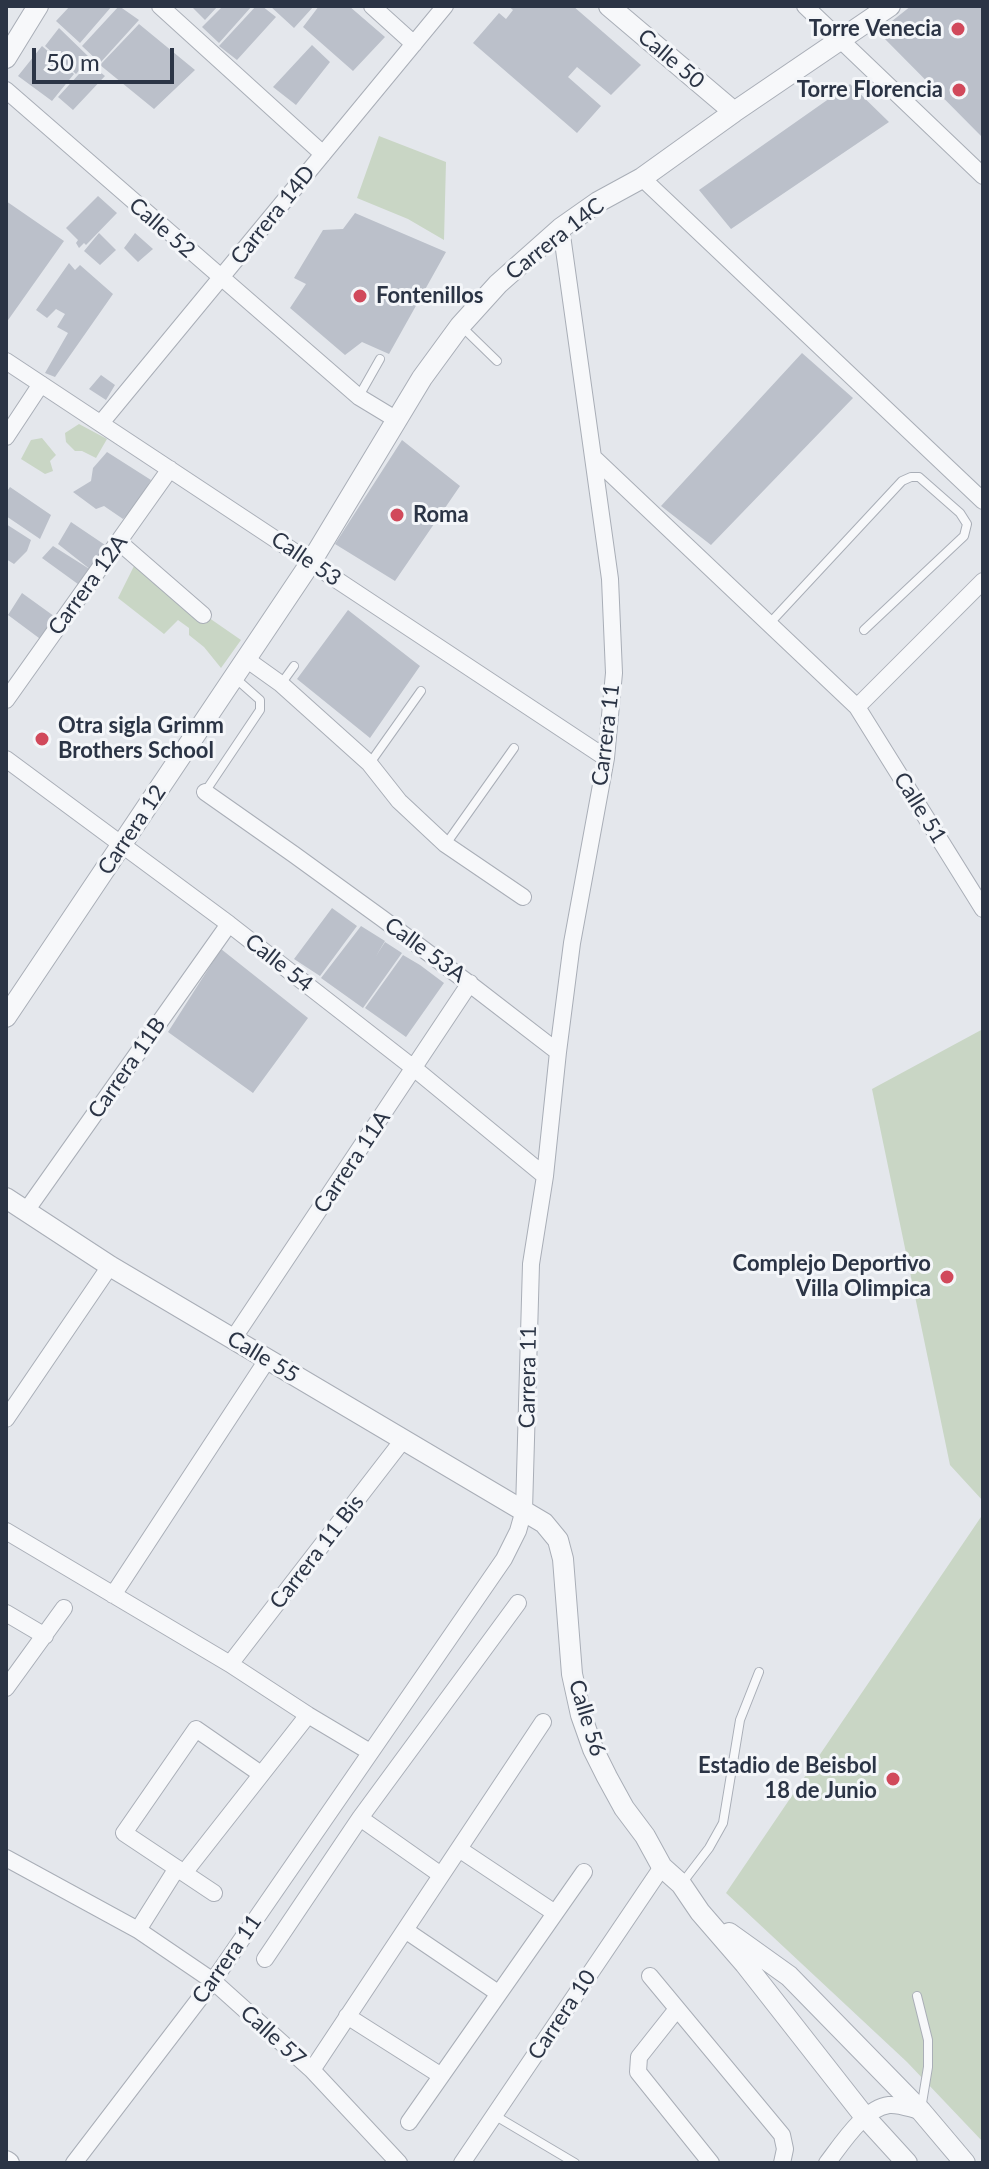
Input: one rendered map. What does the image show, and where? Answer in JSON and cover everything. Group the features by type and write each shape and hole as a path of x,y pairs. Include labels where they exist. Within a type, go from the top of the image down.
{"street":[{"path":"6,58 38,6"},
{"path":"160,6 323,154"},
{"path":"372,6 414,44"},
{"name":"Carrera 14D","path":"101,423 445,6"},
{"name":"Calle 50","path":"609,6 734,112"},
{"path":"805,6 983,176"},
{"name":"Carrera 14C","path":"311,562 422,378 460,326 498,284 561,228 598,202 642,178 890,6"},
{"name":"Calle 52","path":"6,90 359,397 397,420"},
{"path":"642,178 983,501"},
{"name":"Carrera 11","path":"74,2163 213,1981 504,1559 524,1510 531,1264 545,1176 572,943 606,758 614,673 610,579 561,228"},
{"name":"Calle 53","path":"6,361 606,758"},
{"path":"6,437 41,384"},
{"name":"Calle 51","path":"593,457 857,707 983,909"},
{"name":"Carrera 12A","path":"6,700 170,469"},
{"path":"119,542 203,615"},
{"name":"Carrera 12","path":"6,1017 311,562"},
{"path":"857,707 983,581"},
{"path":"246,659 281,684 369,763 399,801 445,844 523,897"},
{"name":"Calle 54","path":"6,759 229,924 415,1069 545,1176"},
{"name":"Calle 53A","path":"205,792 470,983 558,1052"},
{"name":"Carrera 11B","path":"26,1211 229,924"},
{"name":"Carrera 11A","path":"233,1339 470,983"},
{"name":"Calle 55","path":"6,1198 110,1266 524,1510"},
{"path":"6,1419 110,1266"},
{"path":"113,1595 267,1360"},
{"name":"Carrera 11 Bis","path":"230,1664 403,1440"},
{"name":"Calle 56","path":"524,1510 544,1523 558,1540 563,1559 572,1674 581,1715 593,1749 624,1808 645,1836 662,1867 681,1884 700,1912 745,1964 865,2117 907,2163"},
{"path":"6,1531 230,1664 370,1752"},
{"path":"265,1959 360,1818 518,1603"},
{"path":"6,1688 64,1608"},
{"path":"6,1613 45,1636"},
{"path":"138,1930 180,1870 308,1715"},
{"path":"312,2070 543,1722"},
{"path":"214,1893 124,1833 196,1729 261,1774"},
{"path":"360,1818 441,1875"},
{"path":"459,1849 555,1913"},
{"name":"Calle 57","path":"6,1858 138,1930 213,1981 312,2070 399,2163"},
{"name":"Carrera 10","path":"462,2163 662,1867"},
{"path":"409,2122 584,1872"},
{"name":"Calle 56","path":"700,1912 789,1976 921,2111 965,2163"},
{"path":"405,1930 498,1993"},
{"path":"650,1976 782,2135 785,2149 782,2163"},
{"path":"677,2009 639,2057 638,2072 711,2163"},
{"path":"347,2016 440,2075"},
{"path":"827,2163 865,2117 881,2107 892,2105 921,2111"}],"lane":[{"path":"460,326 497,361"},
{"path":"359,397 380,359"},
{"path":"769,624 902,481 919,477 960,513 967,524 964,536 864,630"},
{"path":"281,684 294,666"},
{"path":"205,792 260,710 260,700 234,677"},
{"path":"369,763 421,691"},
{"path":"445,844 514,748"},
{"path":"681,1884 709,1848 723,1823 740,1720 759,1672"},
{"path":"917,1996 928,2040 928,2067 921,2111"},
{"path":"494,2115 575,2163"}],"green space":[{"path":"379,136 446,162 444,240 408,219 357,198"},
{"path":"79,424 107,439 96,458 75,451 66,442 65,433"},
{"path":"42,438 56,455 50,461 53,471 45,474 21,459 31,440"},
{"path":"134,566 241,640 221,668 204,647 189,635 189,628 178,620 164,634 118,598"},
{"name":"Complejo Deportivo Villa Olimpica","path":"983,1029 983,1501 950,1465 872,1089"},
{"name":"Estadio de Beisbol 18 de Junio","path":"983,1514 983,2142 907,2062 726,1893"}],"building":[{"path":"70,6 112,6 80,43 56,21"},
{"path":"119,6 139,20 100,63 82,46"},
{"path":"218,6 205,20 193,8"},
{"path":"223,6 252,6 219,43 202,27"},
{"path":"256,6 262,6 276,17 237,60 219,46"},
{"path":"270,6 314,6 294,28"},
{"path":"319,6 349,6 385,37 353,71 303,27"},
{"path":"508,6 573,6 641,65 611,95 577,67 568,77 601,106 577,133 473,43 499,13 506,19 513,10"},
{"name":"Torre Florencia","path":"911,6 983,6 983,138 878,32"},
{"path":"139,24 195,70 154,109 100,65"},
{"path":"59,28 90,58 76,74 45,46"},
{"path":"312,45 330,62 296,105 273,87"},
{"path":"42,46 74,74 52,101 18,76"},
{"path":"89,63 105,76 73,110 58,97"},
{"path":"850,84 889,122 731,229 699,190"},
{"path":"98,196 117,213 86,245 84,243 79,248 78,240 66,228"},
{"path":"6,201 64,241 6,323"},
{"name":"Fontenillos","path":"355,213 446,252 389,354 362,342 345,355 290,308 306,284 294,278 323,230 343,229"},
{"path":"99,233 116,250 100,265 84,251"},
{"path":"135,233 153,249 138,262 124,248"},
{"path":"69,263 75,270 80,265 113,294 55,377 45,373 68,333 57,327 65,314 56,309 47,318 36,310"},
{"path":"802,353 853,398 711,545 661,506"},
{"path":"101,375 115,385 106,400 89,389"},
{"name":"Roma","path":"402,440 460,486 395,581 335,544"},
{"path":"107,452 151,480 135,507 123,519 104,506 96,509 73,492 91,481 93,468"},
{"path":"10,487 51,515 40,539 6,516 6,493"},
{"path":"71,522 111,549 82,587 42,558 53,546 91,570 58,544"},
{"path":"6,524 31,540 27,551 14,564 6,559"},
{"path":"22,593 58,619 43,641 8,615"},
{"path":"348,610 420,666 370,738 297,679"},
{"path":"332,908 357,926 320,976 294,959"},
{"path":"361,926 385,941 376,956 385,942 402,953 363,1008 321,978"},
{"path":"221,949 308,1018 253,1093 168,1032"},
{"path":"403,955 444,983 406,1037 365,1008"}],"place":[{"name":"Torre Venecia","path":"958,29"},
{"name":"Torre Florencia","path":"959,90"},
{"name":"Fontenillos","path":"360,296"},
{"name":"Roma","path":"397,515"},
{"name":"Otra sigla Grimm Brothers School","path":"42,739"},
{"name":"Complejo Deportivo Villa Olimpica","path":"947,1277"},
{"name":"Estadio de Beisbol 18 de Junio","path":"893,1779"}]}
